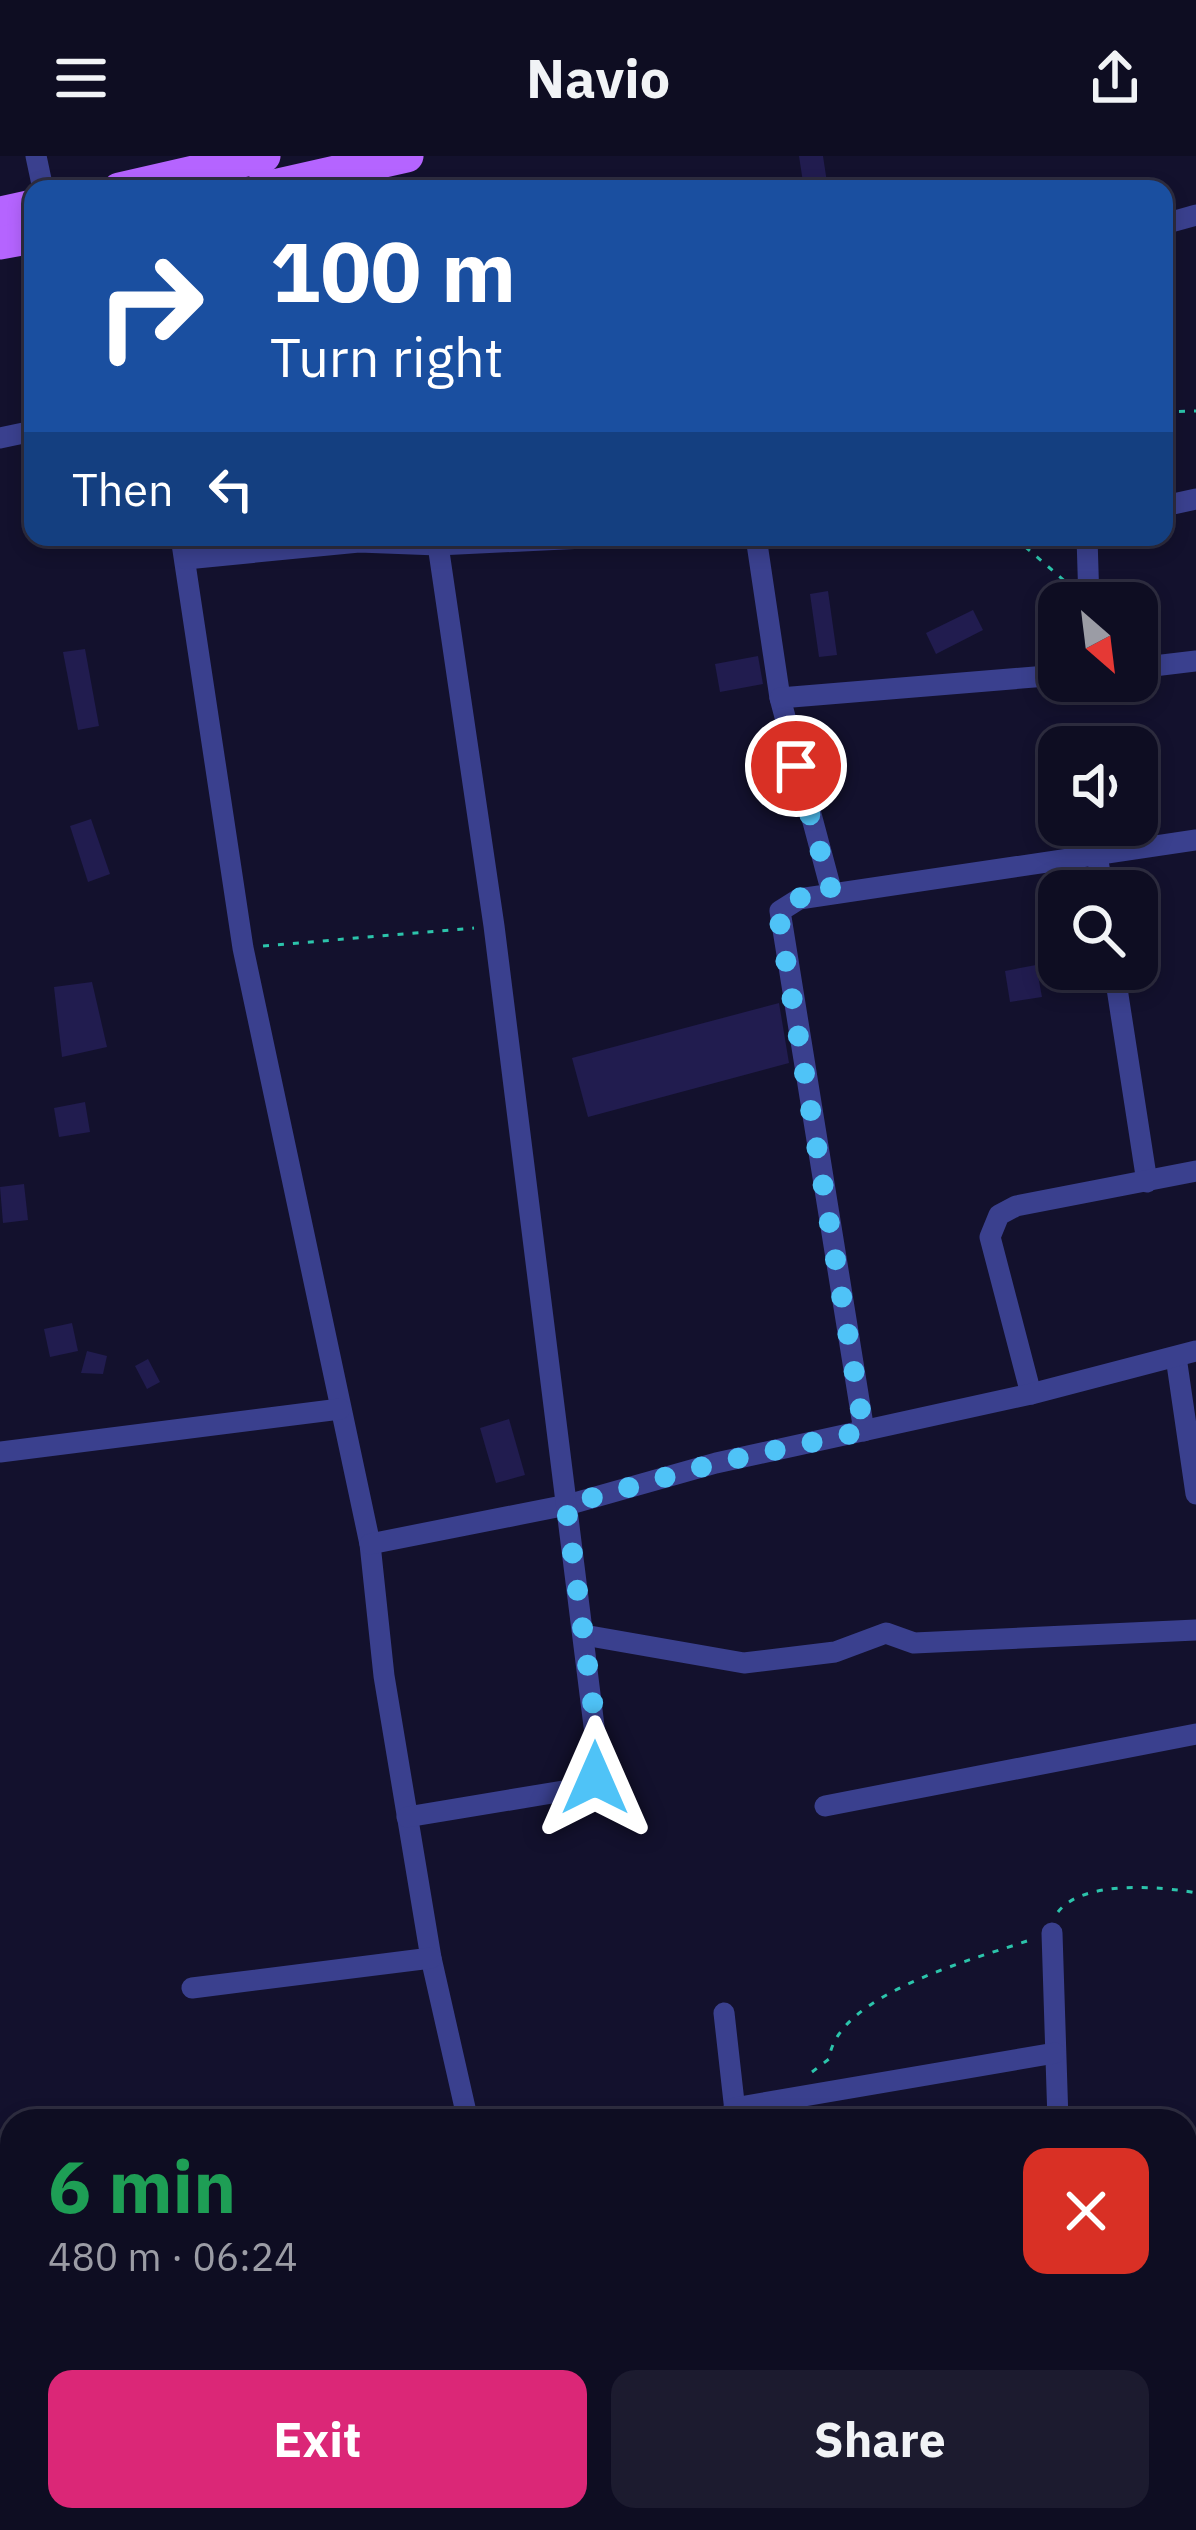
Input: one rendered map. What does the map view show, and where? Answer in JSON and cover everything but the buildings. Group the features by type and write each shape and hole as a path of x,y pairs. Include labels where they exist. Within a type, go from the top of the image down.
{"main road":[{"path":"158,180 264,156"},
{"path":"300,180 407,156"}],"street":[{"path":"242,546 183,548 242,948 370,1544 430,1958 465,2109"},
{"path":"407,1817 587,1786 598,1766 494,926 438,546"},
{"path":"757,546 780,698 832,893"},
{"path":"1084,582 1086,546"},
{"path":"1158,666 1196,661"},
{"path":"780,698 1038,677"},
{"path":"864,1431 780,910 799,898 1196,840"},
{"path":"1097,855 1100,870"},
{"path":"1117,990 1147,1182"},
{"path":"1031,1394 990,1237 999,1215 1016,1206 1196,1172"},
{"path":"370,1544 566,1505 716,1463 1031,1394 1186,1354 1196,1494"},
{"path":"0,1452 340,1409"},
{"path":"584,1635 744,1663 835,1652 864,1636 886,1633 914,1643 1196,1630"},
{"path":"825,1806 1196,1734"},
{"path":"1052,1933 1057,2109"},
{"path":"193,1988 430,1958"},
{"path":"724,2013 734,2109"},
{"path":"766,2109 1055,2053"}],"path":[{"path":"1024,546 1066,582"},
{"path":"242,948 494,926"},
{"path":"806,2078 829,2059 831,2041 842,2027 884,1996 1052,1933 1055,1915 1073,1898 1147,1883 1196,1893"}],"route":[{"path":"595,1778 597,1735 566,1505 716,1463 864,1431 780,926 780,910 799,898 832,893 796,766"}]}
